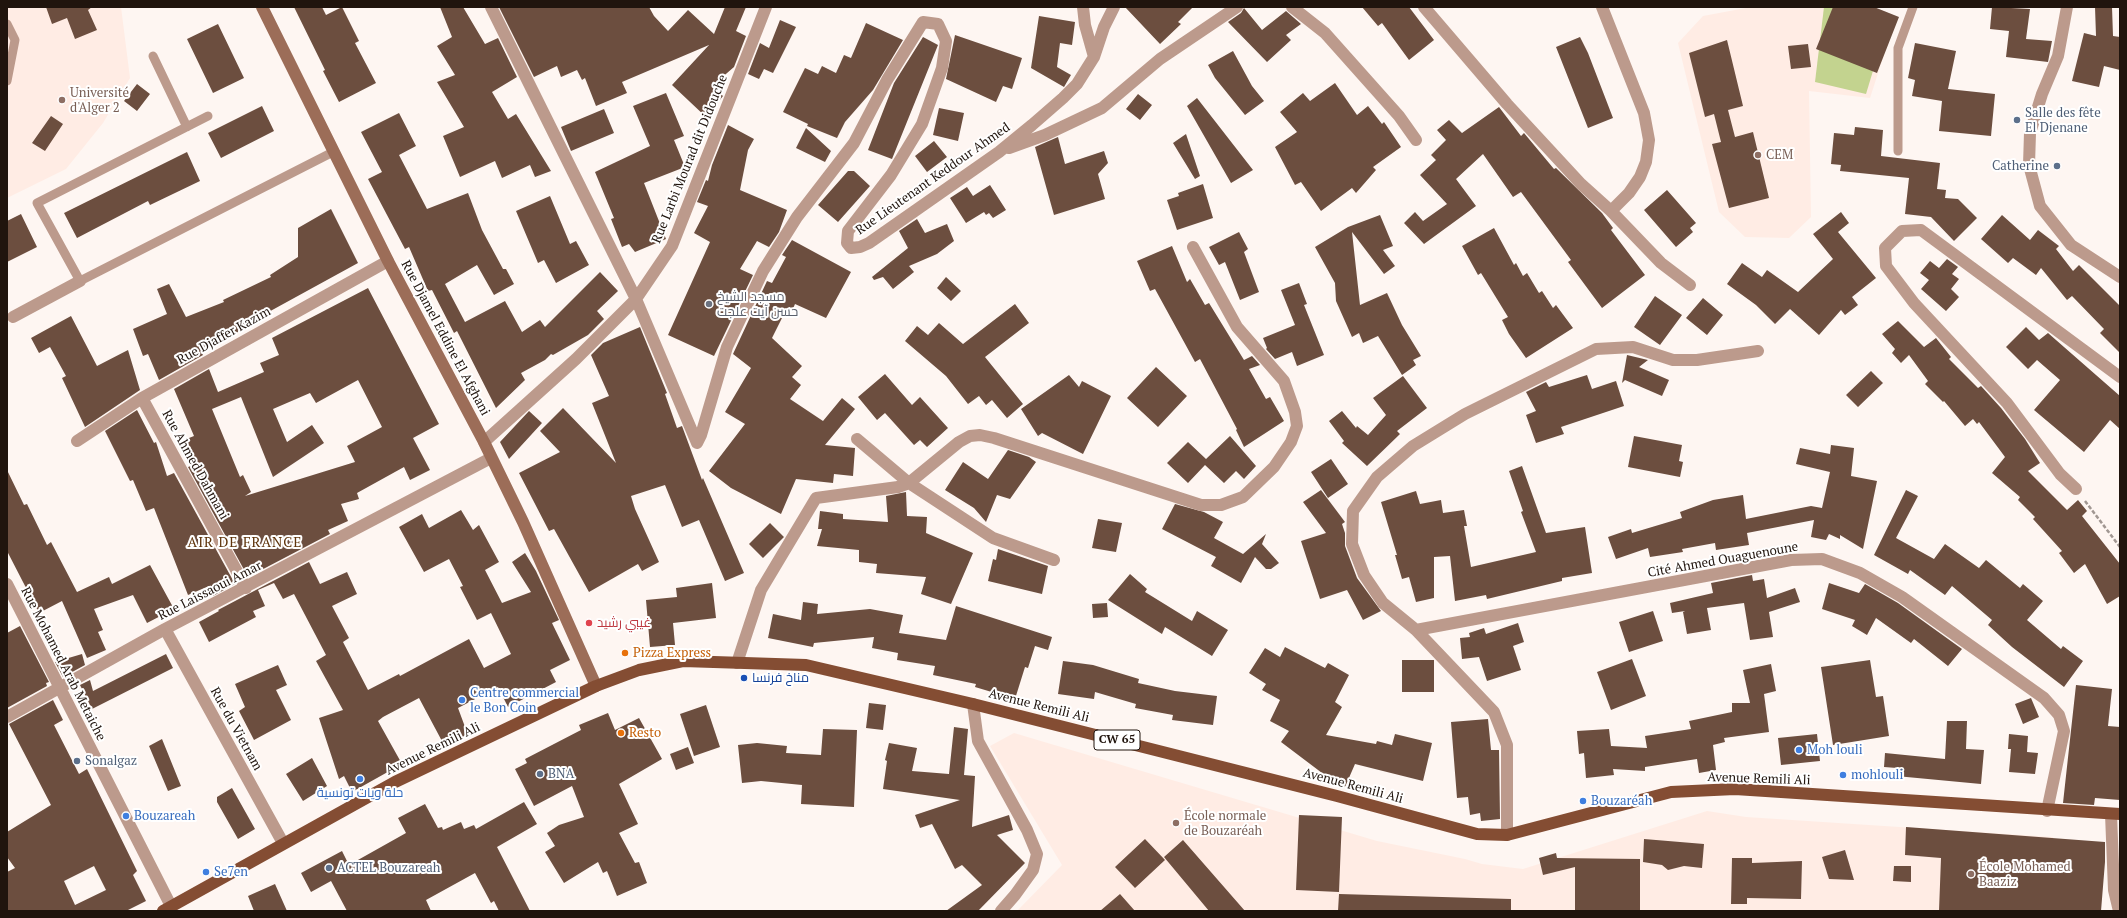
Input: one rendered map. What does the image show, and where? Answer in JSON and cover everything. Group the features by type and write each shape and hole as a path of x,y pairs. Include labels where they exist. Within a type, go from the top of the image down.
{"main road":[{"name":"Rue Djamel Eddine El Afghani","path":"262,7 388,261 484,442 524,522 596,686"},
{"name":"Avenue Remili Ali","path":"167,909 283,843 395,782 596,686 639,670 683,661 806,665 973,704 1344,798 1477,834 1507,835 1671,792 1735,789 2047,811 2115,814"}],"street":[{"path":"491,7 636,299"},
{"name":"Rue Larbi Mourad dit Didouche","path":"484,442 576,359 636,299 672,246 766,7"},
{"path":"1083,7 1085,25 1094,57"},
{"name":"Rue Lieutenant Keddour Ahmed","path":"636,299 697,443 701,435 727,347 763,271 797,217 854,143 887,80 923,22 938,24 946,41 939,75 922,124 891,175 848,231 847,243 851,248 860,247 869,243 999,152 1032,125 1077,84 1094,57 1104,27 1114,7"},
{"path":"999,152 1045,135 1102,108 1160,59 1237,7"},
{"path":"1292,7 1325,33 1399,116 1416,140"},
{"path":"1424,7 1507,104 1581,184 1611,211 1661,263 1690,285"},
{"path":"1602,7 1644,114 1649,140 1646,162 1640,177 1629,193 1611,211"},
{"path":"2067,7 2058,56 2042,94 2030,132 2028,165 2040,206 2071,246 2120,277"},
{"path":"2076,490 2060,474 2007,403 1914,303 1886,266 1885,248 1902,231 1921,230 2120,377"},
{"path":"737,663 761,590 816,498 898,487 909,483 959,442 970,436 980,435 1201,505 1221,504 1243,497 1274,467 1291,442 1297,426 1295,412 1284,381 1237,327 1193,247"},
{"name":"Rue Djaffer Kazim","path":"77,440 142,398 388,261"},
{"path":"13,317 80,281"},
{"path":"1507,835 1507,745 1494,712 1416,630 1383,604 1364,575 1352,544 1353,511 1377,476 1413,446 1465,414 1596,349 1633,346 1673,360 1697,360 1758,351"},
{"name":"Rue Ahmed Dahmani","path":"142,398 246,588"},
{"path":"857,439 909,483 993,538 1054,560"},
{"name":"Rue Laissaoui Amar","path":"7,717 60,689 165,629 246,588 491,458"},
{"name":"Cité Ahmed Ouaguenoune","path":"1416,630 1791,560 1822,559 1860,572 1902,597 2044,698 2059,715 2064,731 2047,811"},
{"name":"Rue Mohamed Arab Metaiche","path":"7,584 167,909"},
{"name":"Rue du Vietnam","path":"165,629 283,843"},
{"path":"973,704 978,741 1027,830 1036,854 1033,870 1001,911"},
{"path":"2115,814 2114,890 2119,911"}],"lane":[{"path":"1898,151 1898,48 1913,7"},
{"path":"7,24 15,40 7,81"},
{"path":"153,56 186,127"},
{"path":"208,116 37,202 80,281 333,152"}],"path":[{"path":"2076,490 2120,547"}],"shaded area":[{"name":"Université d'Alger 2","path":"7,7 121,7 130,78 103,123 66,169 7,198"},
{"name":"CEM","path":"1751,7 1846,7 1893,27 1870,98 1809,91 1811,217 1789,238 1745,237 1719,212 1678,43 1703,16"},
{"name":"École normale de Bouzaréah","path":"1014,733 1377,841 1465,859 1482,864 1523,869 1707,811 1746,817 2053,837 2049,911 1017,911 1062,865 990,746"}],"green space":[{"path":"1824,7 1836,7 1885,31 1866,94 1815,82"}],"building":[{"path":"46,7 92,7 88,10 97,30 75,39 67,18 52,24"},
{"path":"294,7 322,7 326,15 342,7 359,41 355,43 376,83 339,102"},
{"path":"440,7 463,7 485,44 498,38 517,77 492,92 508,119 516,114 551,171 535,177 530,165 502,178 495,161 460,177 443,136 464,127 437,82 455,75 437,46 452,37"},
{"path":"499,7 649,7 654,16 668,31 688,10 714,34 725,7 746,7 736,31 746,36 734,67 712,86 723,96 706,117 672,85 709,45 622,82 627,93 596,106 585,78 582,80 577,70 561,77 557,66 534,77"},
{"path":"1125,7 1193,7 1178,22 1181,24 1160,44"},
{"path":"1362,7 1409,7 1434,40 1409,60 1382,23 1378,26"},
{"path":"1833,7 1874,7 1899,17 1877,73 1816,49"},
{"path":"1992,7 2030,9 2026,39 2052,41 2048,62 2006,57 2009,31 1990,29"},
{"path":"2095,7 2112,7 2113,36 2120,37 2120,70 2104,66 2099,87 2072,81 2084,33 2096,36"},
{"path":"1244,8 1262,30 1286,11 1301,24 1286,35 1291,40 1267,62 1228,22 1241,13"},
{"path":"1039,16 1075,22 1072,45 1060,43 1057,67 1071,75 1064,87 1031,68"},
{"path":"780,20 796,27 773,73 764,69 759,79 748,74 760,43 769,48"},
{"path":"866,23 903,40 873,90 845,122 837,138 807,126 808,124 783,112 805,68 818,74 822,66 836,73 844,55 851,58"},
{"path":"218,24 244,78 213,93 187,39"},
{"path":"955,35 1022,58 1012,89 1003,86 996,102 946,79"},
{"path":"923,37 938,45 892,159 868,150 894,83"},
{"path":"1580,37 1588,53 1613,118 1588,128 1556,47"},
{"path":"1727,40 1743,106 1728,110 1735,137 1753,132 1769,198 1729,208 1712,144 1721,142 1714,114 1705,117 1689,53"},
{"path":"1915,43 1956,51 1948,89 1995,94 1991,136 1939,131 1942,101 1912,96 1915,80 1908,78"},
{"path":"1808,44 1811,67 1791,69 1788,46"},
{"path":"1233,51 1252,86 1264,101 1245,115 1215,78 1208,65"},
{"path":"1335,83 1357,115 1368,106 1382,124 1384,122 1401,147 1373,167 1376,170 1356,193 1352,188 1321,211 1301,182 1295,185 1275,147 1297,132 1280,112 1303,93 1310,101"},
{"path":"137,84 150,94 137,111 124,101"},
{"path":"666,93 684,136 674,140 685,167 644,183 666,239 635,252 629,244 622,247 611,219 614,218 595,172 650,146 633,106"},
{"path":"1138,94 1152,105 1140,120 1126,109"},
{"path":"1197,98 1253,170 1231,183 1187,106"},
{"path":"262,106 274,131 221,158 208,133"},
{"path":"1499,107 1521,136 1524,133 1554,169 1556,168 1602,213 1613,228 1611,230 1645,275 1602,308 1568,262 1571,260 1521,192 1513,197 1483,154 1456,179 1476,206 1424,244 1404,223 1415,212 1423,221 1447,204 1420,175 1436,160 1431,155 1446,140 1437,130 1449,120 1462,133"},
{"path":"939,108 964,113 958,141 933,135"},
{"path":"604,109 614,133 571,151 561,127"},
{"path":"399,113 416,146 399,155 427,209 468,193 482,230 503,269 506,269 514,284 494,295 477,265 445,284 465,322 505,301 522,332 540,320 545,327 600,272 618,291 597,311 604,319 588,335 553,355 551,354 545,360 521,373 525,380 496,408 457,331 454,333 432,290 428,291 409,247 405,249 368,179 382,172 361,132"},
{"path":"51,116 63,124 45,151 32,143"},
{"path":"728,125 754,139 748,150 740,190 787,210 779,232 769,247 757,241 740,269 753,275 714,356 668,335 710,242 694,233 708,206 697,202 706,180 708,181 712,165"},
{"path":"1855,127 1883,130 1881,156 1940,163 1937,189 1946,190 1945,198 1958,199 1977,218 1954,241 1931,217 1905,214 1909,178 1840,171 1841,165 1831,164 1834,133 1854,135"},
{"path":"806,128 831,151 825,162 796,148"},
{"path":"1186,134 1200,176 1195,179 1173,143"},
{"path":"1058,137 1065,164 1104,151 1108,163 1098,174 1105,199 1054,215 1035,147"},
{"path":"934,141 947,157 927,172 915,156"},
{"path":"187,152 200,181 150,205 148,201 77,238 64,213"},
{"path":"848,171 854,171 870,186 838,222 818,205"},
{"path":"1203,184 1213,218 1177,230 1167,200 1179,196 1178,193"},
{"path":"990,185 1006,210 993,218 989,213 986,215 984,212 966,223 950,198 967,187 973,196"},
{"path":"1667,190 1696,223 1690,228 1693,232 1676,247 1644,210"},
{"path":"550,196 570,244 576,241 589,265 556,283 544,260 538,263 516,211"},
{"path":"331,209 358,263 254,320 255,324 223,339 224,342 202,351 203,355 159,380 148,354 143,356 133,329 167,314 157,289 169,284 186,317 224,302 223,300 271,277 270,275 298,257 298,228"},
{"path":"1841,212 1849,223 1838,232 1876,278 1852,297 1858,305 1845,315 1841,310 1819,335 1790,309 1775,324 1756,305 1727,284 1742,263 1762,277 1767,270 1798,292 1833,259 1813,234"},
{"path":"21,214 37,247 7,262 7,221"},
{"path":"1380,215 1393,246 1383,250 1395,266 1384,274 1352,232 1360,305 1387,293 1402,325 1421,356 1413,360 1416,365 1402,375 1378,336 1363,343 1359,333 1352,337 1336,301 1335,283 1315,247 1348,227"},
{"path":"2002,215 2030,240 2038,230 2059,246 2056,249 2073,271 2079,265 2120,306 2120,353 2100,333 2104,329 2072,296 2067,300 2041,268 2036,275 2013,258 2008,263 1981,239"},
{"path":"917,219 925,233 947,224 954,241 937,254 909,266 914,272 893,289 883,277 874,280 872,277 908,248 899,231"},
{"path":"1494,228 1514,265 1516,263 1523,276 1527,273 1539,293 1542,291 1553,308 1556,305 1573,328 1526,358 1509,334 1502,320 1508,317 1481,273 1478,275 1462,246"},
{"path":"1239,232 1248,249 1244,252 1259,292 1240,300 1225,262 1219,265 1209,247"},
{"path":"792,240 851,272 826,318 795,304 792,311 787,308 772,338 802,366 792,377 801,385 790,399 823,421 842,398 855,409 825,445 855,448 853,476 834,474 833,483 796,479 781,514 731,488 709,471 745,424 725,412 751,368 733,354 767,281 772,283 786,257 782,255"},
{"path":"1172,246 1187,282 1190,279 1205,305 1209,303 1244,360 1252,356 1260,365 1249,369 1266,399 1270,397 1284,421 1244,447 1236,430 1237,429 1200,359 1195,362 1155,289 1150,291 1137,261"},
{"path":"1947,259 1958,267 1952,274 1959,279 1951,289 1959,297 1946,311 1921,289 1929,280 1920,273 1930,261 1939,268"},
{"path":"946,277 961,291 951,301 937,288"},
{"path":"1299,283 1307,304 1304,305 1324,355 1297,366 1292,352 1275,359 1266,349 1267,348 1263,338 1295,325 1281,290"},
{"path":"368,288 439,424 413,438 430,470 410,480 404,467 357,493 359,499 341,504 348,521 328,530 330,534 248,577 188,467 194,465 184,440 194,436 174,389 209,369 218,392 264,372 260,363 279,355 272,338","holes":["358,380 382,427 347,446 355,462 245,496 251,492 243,475 240,477 212,409 241,397 273,477 324,443 312,425 287,442 273,409 310,393 316,403"]},
{"path":"1655,296 1682,315 1660,345 1634,327"},
{"path":"1703,298 1723,315 1707,335 1686,318"},
{"path":"1015,304 1029,323 985,357 1023,404 1007,418 992,400 986,405 979,396 968,404 946,376 905,341 917,326 928,335 939,323 963,344"},
{"path":"71,316 97,366 128,350 140,390 85,427 62,378 66,376 50,347 39,353 31,338"},
{"path":"1898,321 1924,347 1936,338 1951,357 1949,359 1978,388 1981,386 2001,408 2025,439 2040,463 2028,471 2067,510 2078,500 2087,511 2082,516 2120,564 2120,596 2107,604 2085,564 2074,573 2059,553 2062,551 2033,519 2035,517 2018,500 2020,497 1992,473 2005,457 1979,422 1977,424 1973,419 1965,426 1944,401 1943,402 1925,384 1928,381 1909,355 1901,363 1892,353 1895,349 1882,334"},
{"path":"640,327 667,393 665,394 677,428 682,426 702,480 703,478 744,573 725,581 699,520 682,527 665,485 631,496 635,509 659,562 642,571 638,564 589,592 554,529 549,531 519,473 560,452 540,431 563,408 616,463 592,403 609,396 591,355 603,343"},
{"path":"2026,327 2039,340 2048,333 2120,396 2120,429 2110,420 2084,452 2034,410 2060,380 2037,360 2028,369 2006,347"},
{"path":"1627,355 1648,360 1639,367 1669,380 1662,396 1625,380 1622,383"},
{"path":"1156,367 1187,396 1158,427 1127,398"},
{"path":"1871,371 1883,383 1858,407 1846,395"},
{"path":"885,374 912,405 920,397 948,428 927,447 920,440 914,445 885,413 877,420 858,397"},
{"path":"1069,375 1079,387 1082,381 1111,396 1083,454 1042,433 1038,436 1021,409"},
{"path":"1587,375 1592,389 1616,381 1624,406 1561,427 1564,434 1536,443 1526,415 1536,411 1526,392 1546,382 1549,387"},
{"path":"1403,376 1427,408 1397,431 1400,434 1367,466 1342,443 1344,441 1329,421 1342,411 1356,428 1357,426 1368,435 1386,415 1373,398"},
{"path":"137,410 154,443 156,442 167,476 174,473 235,584 213,596 209,586 188,595 154,508 146,511 133,480 130,481 105,431"},
{"path":"529,411 542,423 509,459 500,442"},
{"path":"1230,436 1256,466 1244,479 1236,471 1224,483 1205,465 1188,483 1167,463 1188,442 1206,459"},
{"path":"1634,436 1682,445 1679,461 1683,462 1680,477 1628,467"},
{"path":"1831,445 1854,448 1851,476 1877,481 1863,549 1840,535 1840,539 1829,534 1826,540 1811,537 1814,520 1747,533 1749,545 1716,550 1715,543 1682,549 1683,552 1650,557 1648,548 1616,559 1608,537 1631,529 1632,533 1682,518 1680,512 1713,500 1743,495 1746,519 1811,506 1822,508 1830,472 1796,464 1800,448 1830,454"},
{"path":"1008,450 1029,457 1036,462 1010,499 997,495 986,522 974,508 945,490 963,462 988,479"},
{"path":"1331,459 1348,484 1328,498 1311,472"},
{"path":"1522,466 1546,533 1585,527 1592,573 1562,578 1562,581 1487,599 1486,595 1455,601 1450,556 1434,557 1434,598 1416,602 1409,577 1402,579 1395,555 1397,555 1381,502 1416,491 1420,504 1441,500 1443,513 1464,510 1467,526 1464,526 1471,567 1536,552 1521,512 1523,511 1509,471"},
{"path":"7,470 24,505 27,504 47,545 51,542 77,592 109,577 112,584 150,565 174,609 147,623 133,595 94,609 103,630 98,632 106,650 87,658 62,601 39,613 7,551"},
{"path":"1321,490 1345,522 1342,524 1345,533 1345,546 1357,578 1381,611 1363,620 1347,590 1320,599 1301,541 1326,533 1303,502"},
{"path":"1906,490 1918,496 1896,538 1934,559 1945,544 1979,568 1986,560 2020,588 2023,584 2043,601 2027,620 2061,649 2063,646 2083,661 2064,687 2012,647 1988,625 1992,620 1952,586 1945,595 1910,570 1908,574 1874,555"},
{"path":"906,492 907,516 927,517 926,533 973,553 951,604 921,594 926,577 876,573 877,564 859,562 859,550 817,546 822,529 818,529 820,511 843,514 843,519 888,522 886,496"},
{"path":"1175,504 1204,512 1223,522 1214,538 1243,554 1266,534 1262,544 1279,563 1271,569 1266,569 1255,557 1241,583 1211,566 1216,557 1162,529"},
{"path":"461,510 473,530 479,525 499,562 485,570 502,603 531,592 512,562 525,553 536,571 559,620 552,623 570,660 550,670 556,682 508,707 498,687 458,708 468,735 443,743 419,698 383,717 378,721 402,764 352,792 344,776 339,779 319,718 343,710 316,661 326,655 294,594 283,599 274,583 258,590 265,606 253,611 256,617 209,642 199,622 219,611 218,610 309,562 320,584 347,572 357,594 332,606 349,638 343,642 368,690 399,674 400,676 469,639 484,668 511,654 491,613 477,620 460,587 463,586 449,559 424,572 399,527 422,514 429,528"},
{"path":"1098,519 1122,523 1116,552 1092,548"},
{"path":"770,523 784,537 763,558 749,544"},
{"path":"998,549 1048,566 1042,594 988,581 993,559 996,560"},
{"path":"1130,574 1147,589 1145,592 1192,621 1197,611 1228,630 1212,656 1165,627 1162,634 1108,600"},
{"path":"1752,575 1753,581 1764,579 1767,598 1795,588 1800,602 1769,612 1773,637 1750,640 1744,603 1707,608 1711,630 1687,634 1683,612 1685,611 1672,613 1670,603 1713,593 1711,583"},
{"path":"712,583 716,618 673,623 675,645 650,647 646,600 677,597 676,588"},
{"path":"1829,583 1859,593 1865,584 1898,603 1962,649 1948,666 1914,639 1911,643 1876,618 1867,635 1852,626 1855,620 1822,609"},
{"path":"803,602 818,604 817,614 870,609 903,615 899,633 946,640 956,606 1052,637 1048,650 1035,646 1028,668 1025,667 1015,699 975,687 976,684 933,675 935,666 897,660 898,653 872,648 874,637 814,643 813,647 768,638 773,614 801,620"},
{"path":"1107,603 1108,617 1093,618 1092,604"},
{"path":"1653,611 1663,641 1629,652 1619,622"},
{"path":"1518,623 1524,642 1513,646 1521,670 1487,681 1479,657 1462,659 1460,638 1470,637 1469,633 1484,628 1486,634"},
{"path":"20,626 49,682 46,683 47,686 7,708 7,633"},
{"path":"1285,647 1325,668 1328,663 1349,675 1335,702 1342,707 1326,735 1376,744 1377,741 1392,745 1395,734 1432,743 1423,781 1355,764 1345,787 1325,779 1326,776 1281,742 1289,731 1270,721 1280,700 1262,690 1266,684 1249,673 1265,648 1280,657"},
{"path":"82,654 85,665 63,677 55,662"},
{"path":"166,654 173,668 92,709 80,685 90,680 93,691"},
{"path":"1632,659 1646,696 1611,710 1597,672"},
{"path":"1402,660 1434,660 1434,692 1402,692"},
{"path":"1870,660 1876,697 1883,696 1889,736 1833,745 1821,667"},
{"path":"1063,661 1093,665 1139,679 1138,683 1175,691 1217,696 1213,725 1172,720 1173,715 1135,708 1136,704 1095,692 1094,699 1058,694"},
{"path":"1771,664 1776,691 1764,694 1769,732 1724,738 1725,742 1713,745 1716,770 1699,773 1697,759 1645,767 1645,771 1613,769 1614,775 1586,778 1584,753 1579,754 1577,731 1609,729 1611,746 1647,748 1645,736 1691,729 1689,721 1732,712 1732,703 1750,703 1743,670"},
{"path":"278,665 287,685 276,690 291,720 254,740 239,711 245,707 235,684"},
{"path":"2076,685 2112,689 2108,726 2120,727 2120,800 2095,798 2094,805 2063,803"},
{"path":"2031,698 2039,717 2023,724 2015,704"},
{"path":"53,700 63,720 54,725 79,774 87,769 137,871 133,875 146,901 126,911 7,911 7,872 15,868 7,857 7,832 51,805 9,724","holes":["94,866 106,890 75,905 64,881"]},
{"path":"869,703 886,705 883,730 866,728"},
{"path":"706,705 720,747 694,756 680,714"},
{"path":"608,713 615,730 639,718 662,759 619,784 638,824 619,833 635,863 639,862 647,883 617,896 607,871 603,873 598,862 564,883 545,852 555,846 547,833 559,825 584,817 572,786 534,806 515,769 527,763 525,759 581,730 579,725"},
{"path":"1488,719 1491,750 1499,750 1500,819 1481,821 1480,813 1470,815 1468,797 1457,798 1451,722"},
{"path":"1947,721 1967,721 1966,749 1984,750 1981,784 1896,776 1897,768 1884,767 1885,753 1945,759"},
{"path":"954,727 968,729 964,775 975,776 972,827 1009,815 1013,830 997,835 1025,863 978,911 946,911 982,885 962,865 955,869 932,824 920,828 915,815 960,800 883,789 887,761 885,760 889,743 917,748 912,771 949,774"},
{"path":"823,729 857,730 854,807 801,804 802,785 761,781 742,783 738,745 757,743 787,746 786,753 821,755"},
{"name":"Moh louli","path":"1817,734 1820,761 1781,765 1778,738"},
{"path":"2009,734 2028,736 2027,752 2038,753 2035,774 2009,772 2011,749 2008,749"},
{"path":"162,739 181,786 168,791 149,746"},
{"path":"688,747 694,763 676,770 670,754"},
{"path":"312,758 327,786 303,801 286,774"},
{"path":"232,788 255,829 238,839 217,802 217,797"},
{"path":"524,802 537,824 497,847 530,911 499,911 494,901 491,903 475,873 426,900 431,911 347,911 331,881 311,892 301,873 342,851 349,865 406,833 398,818 425,804 438,828 442,827 443,830 461,822 464,829 474,825 476,829"},
{"path":"1299,815 1342,817 1339,892 1296,890"},
{"name":"École Mohamed Baaziz","path":"1906,827 2105,842 2101,911 1939,911 1941,858 1905,855"},
{"path":"1145,839 1165,860 1135,888 1115,867"},
{"path":"1644,839 1704,844 1702,868 1684,866 1668,870 1662,865 1643,862"},
{"path":"1183,840 1245,911 1209,911 1164,857"},
{"path":"1845,850 1854,880 1829,879 1822,857"},
{"path":"1556,853 1557,858 1640,859 1640,911 1575,911 1575,867 1543,875 1539,858"},
{"path":"1732,858 1752,858 1752,863 1802,861 1801,899 1747,898 1747,904 1731,904"},
{"path":"1894,866 1911,866 1911,882 1893,881"},
{"path":"275,884 287,911 254,911 248,896"},
{"path":"1120,894 1135,911 1100,911"},
{"path":"1339,894 1511,899 1511,911 1338,911"}],"place":[{"name":"Université d'Alger 2","path":"62,100"},
{"name":"Salle des fête El Djenane","path":"2017,120"},
{"name":"CEM","path":"1758,155"},
{"name":"Catherine","path":"2057,166"},
{"name":"مسجد الشيخ حسن آيت علجت","path":"709,304"},
{"name":"غيبي رشيد","path":"589,623"},
{"name":"Pizza Express","path":"625,653"},
{"name":"مناخ فرنسا","path":"744,678"},
{"name":"Centre commercial le Bon Coin","path":"462,700"},
{"name":"Resto","path":"621,733"},
{"name":"Moh louli","path":"1799,750"},
{"name":"Sonalgaz","path":"77,761"},
{"name":"BNA","path":"540,774"},
{"name":"mohlouli","path":"1843,775"},
{"name":"حلة ويات تونسية","path":"360,779"},
{"name":"Bouzaréah","path":"1583,801"},
{"name":"Bouzareah","path":"126,816"},
{"name":"École normale de Bouzaréah","path":"1176,823"},
{"name":"ACTEL Bouzareah","path":"329,868"},
{"name":"Se7en","path":"206,872"},
{"name":"École Mohamed Baaziz","path":"1971,874"}],"district":[{"name":"AIR DE FRANCE","path":"245,543"}]}
